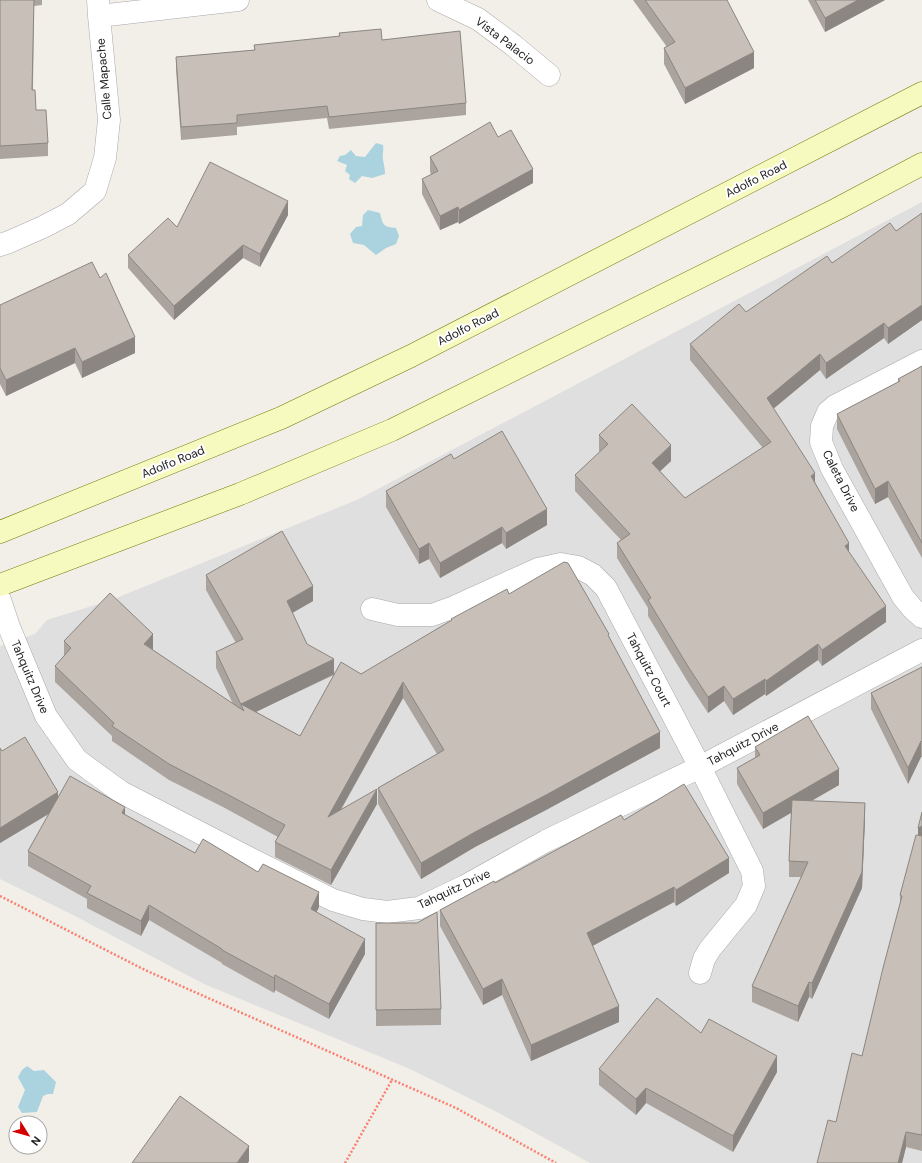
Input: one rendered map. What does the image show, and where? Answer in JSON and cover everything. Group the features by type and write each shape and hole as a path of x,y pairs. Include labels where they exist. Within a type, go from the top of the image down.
{"main road":[{"name":"Adolfo Road","path":"0,532 280,418 404,360 922,93"},
{"path":"0,585 240,494 392,430 830,212 922,164"}],"street":[{"path":"98,8 238,0"},
{"name":"Vista Palacio","path":"438,0 478,19 513,45 549,75"},
{"name":"Calle Mapache","path":"0,245 43,227 68,214 95,191 105,158 109,120 98,8"},
{"name":"Caleta Drive","path":"922,361 835,406 828,412 822,426 821,442 832,469 903,597 922,617"},
{"name":"Tahquitz Court","path":"372,609 398,615 432,615 454,607 538,569 561,564 578,567 593,575 606,588 700,767 752,871 754,886 746,905 710,949 704,958 700,973"},
{"name":"Tahquitz Drive","path":"0,600 9,627 46,716 77,760 121,792 333,900 363,909 388,912 419,908 465,886 546,841 700,767 922,650"}],"path":[{"path":"0,896 144,970 456,1108 556,1163"},
{"path":"345,1163 392,1080"}],"shaded area":[{"path":"922,202 922,1163 590,1163 495,1111 410,1069 204,984 75,916 0,879 0,646 35,634 47,620 114,599 359,499"}],"water":[{"path":"376,143 383,145 385,174 372,178 362,176 355,183 349,179 350,175 345,171 347,165 337,161 340,156 345,155 351,150 356,156 365,157"},
{"path":"368,210 380,213 384,225 396,228 399,236 396,244 386,248 376,255 364,245 353,243 350,234 356,227 362,226 363,215"},
{"path":"27,1066 34,1071 44,1070 56,1082 53,1094 43,1096 37,1112 22,1113 18,1107 25,1090 18,1077 22,1070"}],"building":[{"path":"0,0 34,0 32,90 35,90 36,110 46,110 48,143 0,146"},
{"path":"645,0 727,0 754,52 685,88 664,48 675,42"},
{"path":"815,0 858,0 825,18"},
{"path":"381,29 382,40 460,31 466,103 329,117 327,106 237,115 237,123 181,127 176,57 255,50 254,45 340,36 339,33"},
{"path":"490,122 498,137 511,130 533,169 459,210 458,207 440,216 422,179 438,171 430,157"},
{"path":"210,162 288,201 260,254 243,245 174,306 128,255 168,218 177,227"},
{"path":"922,213 922,305 888,328 884,323 826,363 820,354 767,398 815,473 811,476 849,543 845,546 886,606 822,650 818,644 766,681 765,679 733,699 724,686 708,697 648,600 651,598 617,543 630,534 575,475 608,444 599,435 632,404 671,445 652,463 685,498 771,442 690,344 739,304 746,312 827,256 832,263 890,223 896,231"},
{"path":"92,262 100,278 106,273 135,337 82,362 75,348 6,380 0,368 0,305"},
{"path":"922,366 922,543 888,481 875,489 837,414 900,381 898,379"},
{"path":"502,431 547,509 506,533 502,527 440,563 429,543 419,549 386,491 451,454 454,459"},
{"path":"282,531 313,586 287,601 307,644 334,659 241,704 300,736 341,662 361,674 452,620 451,619 507,589 509,594 564,562 568,563 609,634 608,635 660,732 546,795 475,832 421,863 378,788 444,750 403,682 328,817 377,789 331,870 275,842 285,825 169,764 112,726 114,723 55,666 71,648 64,641 110,593 153,634 144,644 244,711 216,652 243,639 206,575"},
{"path":"922,667 922,742 921,741 908,768 871,693"},
{"path":"808,716 839,769 763,813 737,768 760,755 755,747"},
{"path":"25,737 58,792 0,828 0,748 2,751"},
{"path":"70,776 125,807 122,813 195,853 203,839 258,872 263,864 319,892 311,909 365,939 329,1004 275,975 274,978 222,950 149,905 141,921 87,893 91,886 28,851"},
{"path":"684,784 729,858 676,890 674,887 587,933 619,1006 531,1045 502,979 483,989 440,910 494,881 495,883 621,815 624,820"},
{"path":"792,800 865,803 862,872 812,983 809,982 798,1006 752,986 808,862 789,861"},
{"path":"922,812 922,826 918,828"},
{"path":"916,835 922,836 922,1135 906,1132 898,1163 817,1163 828,1120 836,1122 852,1053 862,1056 902,896 900,895"},
{"path":"437,912 441,1009 376,1010 376,923 417,923"},
{"path":"657,998 701,1033 709,1019 777,1056 733,1136 646,1088 636,1099 599,1069"},
{"path":"180,1096 249,1146 237,1163 132,1163"}]}
